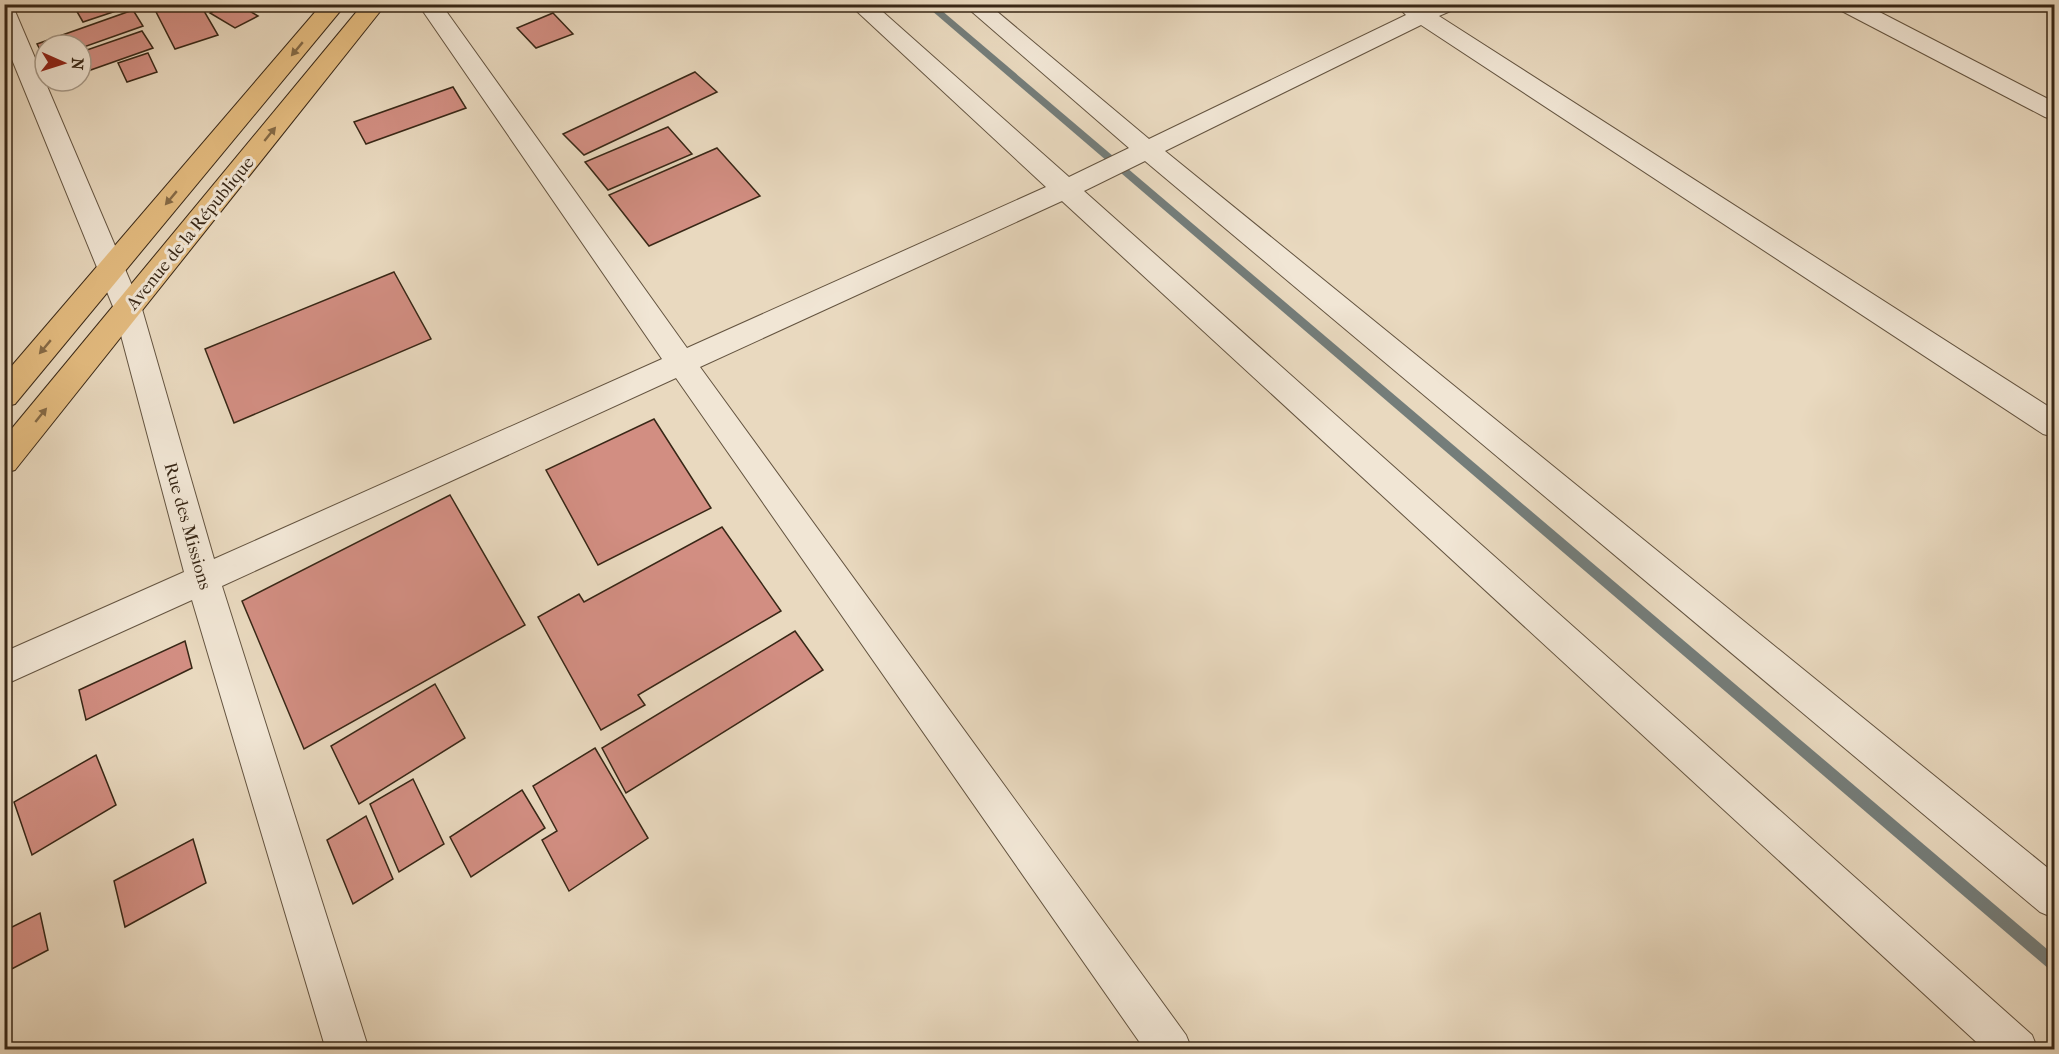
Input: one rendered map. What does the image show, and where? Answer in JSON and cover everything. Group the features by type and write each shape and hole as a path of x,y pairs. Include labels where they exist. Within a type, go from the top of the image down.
{"main road":[{"name":"Avenue de la République","path":"4,396 335,4"},
{"name":"Avenue de la République","path":"4,460 375,4"}],"street":[{"path":"429,4 682,364 1171,1050"},
{"path":"860,4 1072,187 2017,1050"},
{"path":"974,4 1141,153 2055,898"},
{"path":"1846,4 2055,112"},
{"path":"4,669 1072,187 1425,8 2055,425"},
{"name":"Rue des Missions","path":"4,11 128,309 203,581 348,1050"}],"building":[{"path":"93,4 137,4 83,22 76,10"},
{"path":"152,4 200,4 218,35 175,49"},
{"path":"227,4 238,4 258,16 235,28 210,13"},
{"path":"133,10 143,26 93,44 93,33 68,33"},
{"path":"553,13 573,34 536,48 517,28"},
{"path":"142,31 153,48 93,69 93,48"},
{"path":"148,53 157,72 127,82 118,63"},
{"path":"695,72 717,92 584,155 563,134"},
{"path":"453,87 466,108 366,144 354,122"},
{"path":"668,127 692,154 608,190 585,162"},
{"path":"717,148 760,196 649,246 609,195"},
{"path":"394,272 431,339 234,423 205,349"},
{"path":"654,419 711,508 598,565 546,470"},
{"path":"450,495 525,625 304,749 242,601"},
{"path":"722,527 781,611 638,695 645,705 601,730 538,617 579,594 584,602"},
{"path":"795,631 823,670 626,793 602,748"},
{"path":"185,641 192,668 86,720 79,690"},
{"path":"435,684 465,738 359,804 331,746"},
{"path":"595,748 648,838 569,891 542,840 557,831 533,786"},
{"path":"96,755 116,805 32,855 14,802"},
{"path":"413,779 444,844 399,872 370,804"},
{"path":"522,790 545,828 471,877 450,837"},
{"path":"366,816 393,879 353,904 327,840"},
{"path":"193,839 206,883 125,927 114,881"},
{"path":"40,913 48,950 4,973 4,931"}],"waterway":[{"path":"928,4 2054,964"}]}
